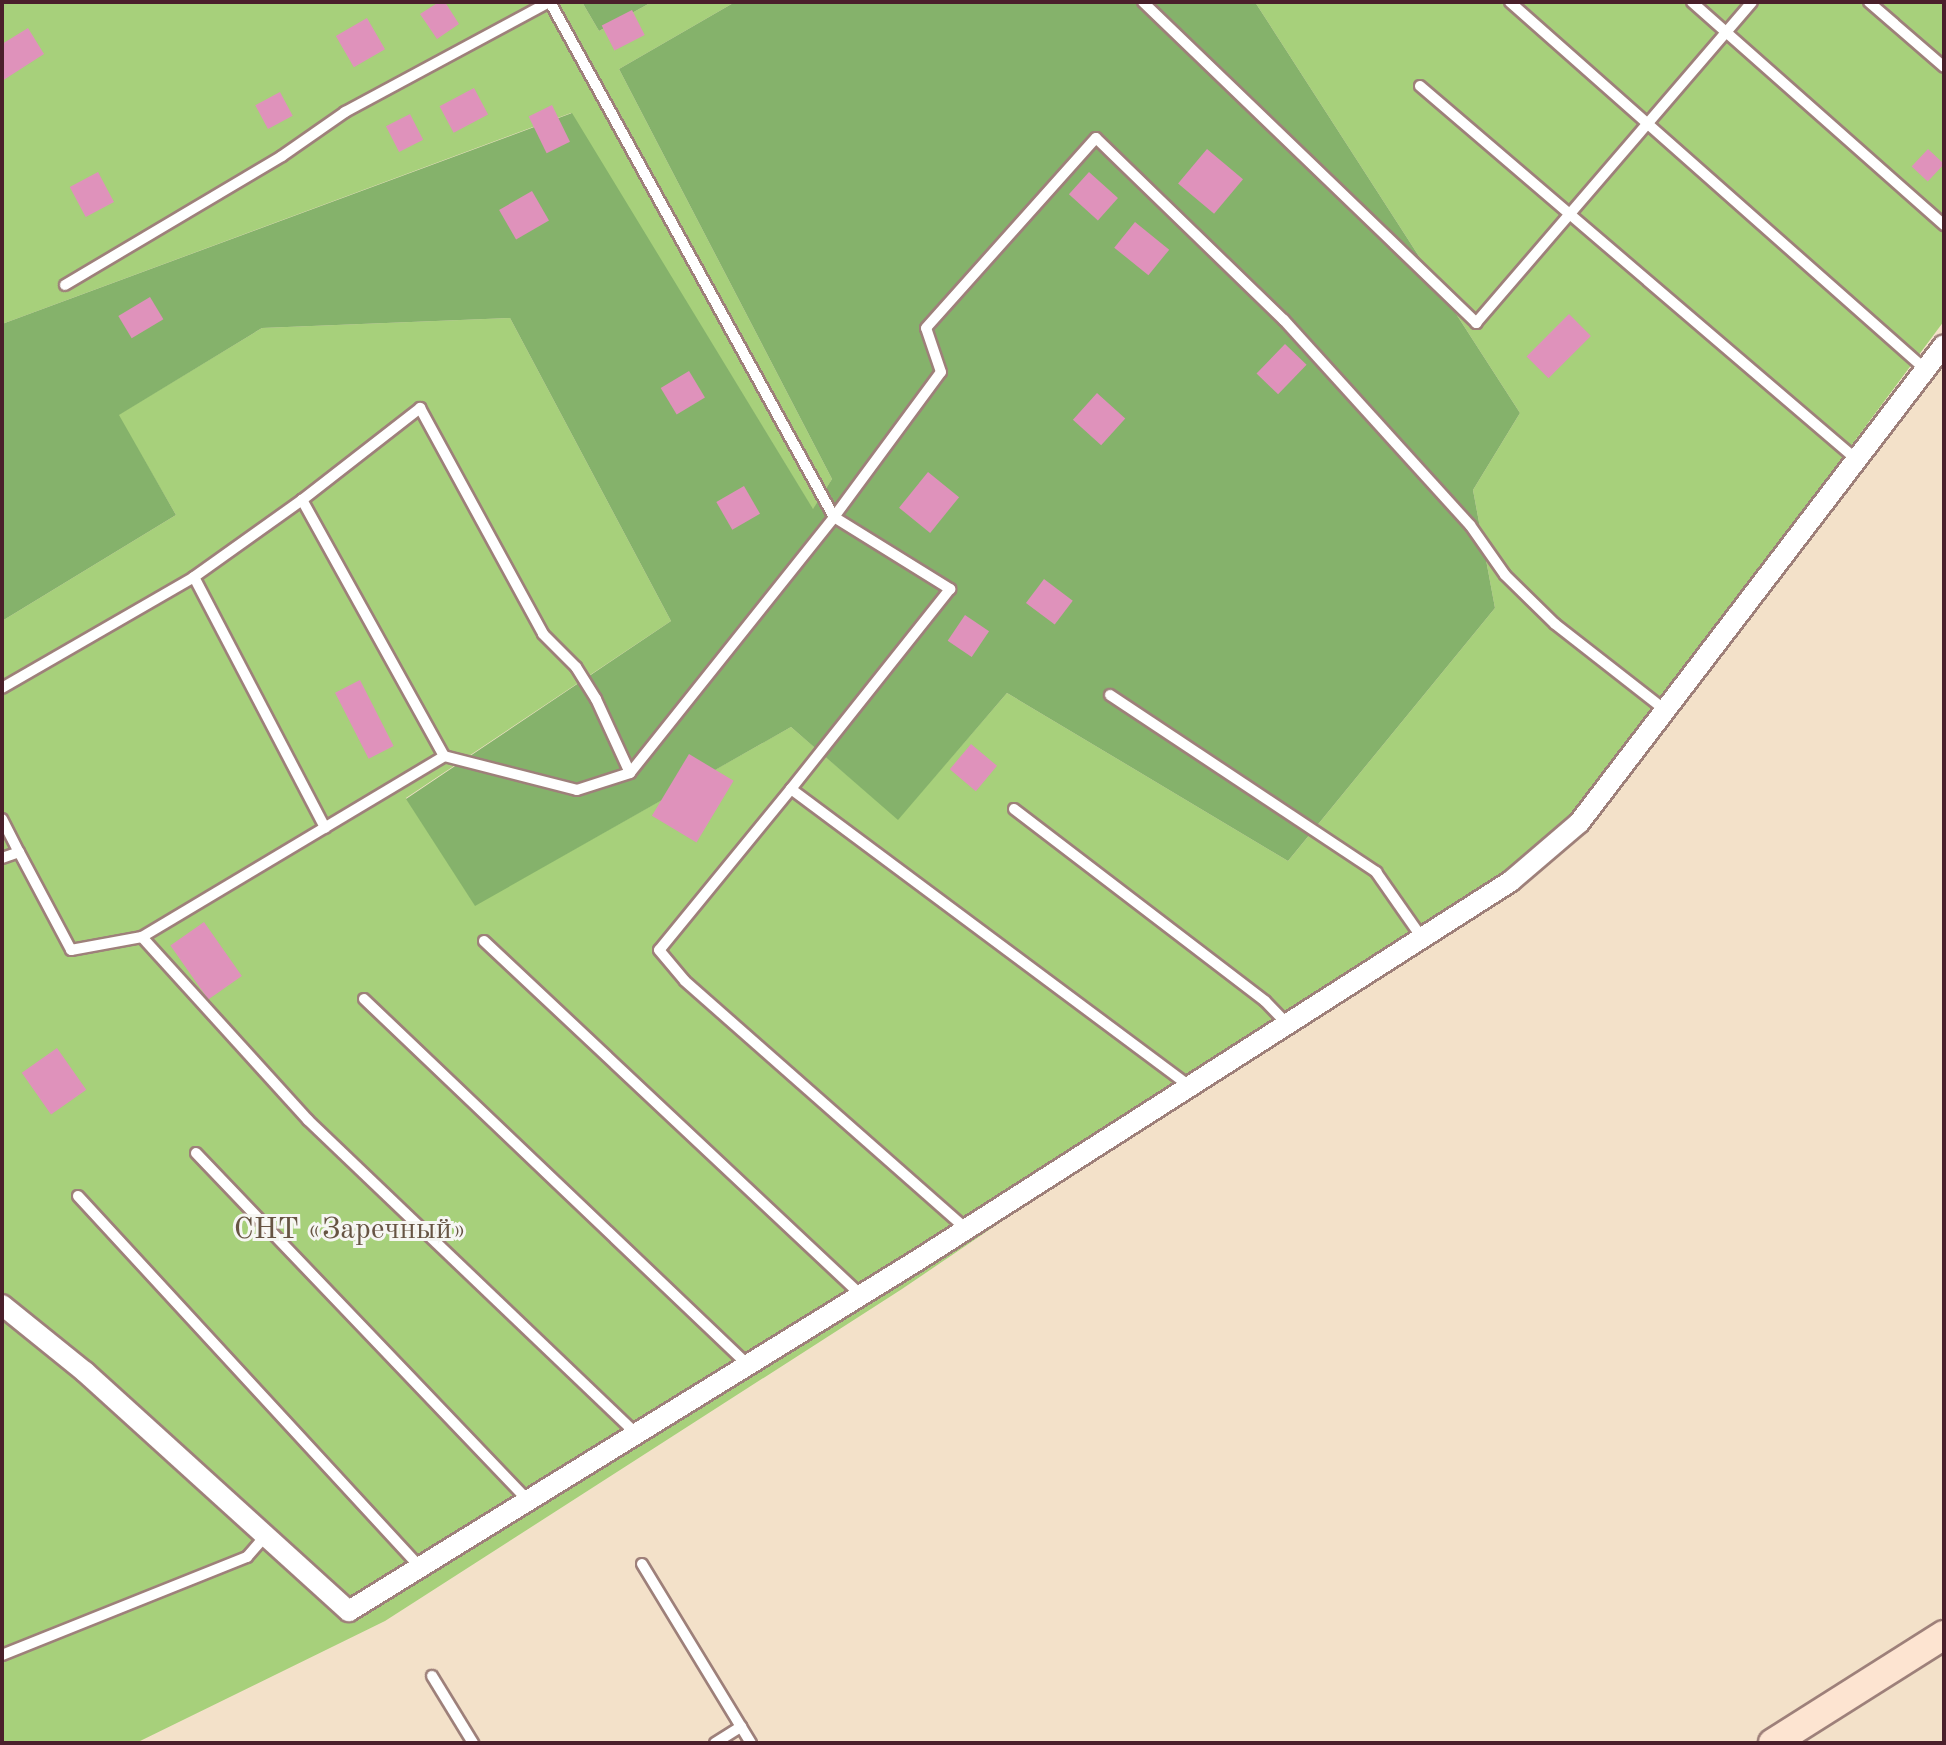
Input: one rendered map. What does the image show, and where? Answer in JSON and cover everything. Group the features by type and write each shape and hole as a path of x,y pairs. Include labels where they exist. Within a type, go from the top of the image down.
{"street":[{"path":"2,1305 349,1611 861,1295 1511,881 1579,823 1944,345"},
{"path":"1773,1743 1944,1635"}],"lane":[{"path":"65,285 282,156 345,112 550,2 834,517 950,589 659,950 685,981 966,1229"},
{"path":"1143,2 1476,323 1752,2"},
{"path":"1510,2 1925,369"},
{"path":"1692,2 1944,225"},
{"path":"1869,2 1944,67"},
{"path":"1420,86 1856,459"},
{"path":"2,819 71,950 142,937 444,756 577,790 630,773 834,517 941,372 926,328 1096,138 1284,320 1470,525 1505,575 1555,624 1665,710"},
{"path":"2,688 194,577 302,500 420,408 543,634 576,667 596,699 630,773"},
{"path":"302,500 444,756"},
{"path":"194,577 325,828"},
{"path":"1110,695 1376,872 1422,938"},
{"path":"791,789 1190,1086"},
{"path":"1014,809 1265,1001 1287,1024"},
{"path":"2,858 19,852"},
{"path":"142,937 308,1120 637,1434"},
{"path":"484,941 861,1295"},
{"path":"364,999 748,1365"},
{"path":"196,1153 528,1501"},
{"path":"78,1196 420,1567"},
{"path":"2,1655 247,1557 266,1535"},
{"path":"642,1564 751,1743"},
{"path":"432,1676 473,1743"},
{"path":"715,1743 741,1727"}],"green space":[{"path":"2,2 582,2 599,31 652,2 735,2 619,69 832,479 813,510 571,113 2,324"},
{"path":"582,2 652,2 599,31"},
{"path":"735,2 1255,2 1520,413 1473,490 1495,608 1288,861 1007,693 898,820 791,727 475,906 406,799 671,621 510,318 262,328 119,415 176,515 2,621 2,324 572,113 813,509 832,479 619,69"},
{"name":"СНТ «Заречный»","path":"1255,2 1944,2 1944,321 1552,848 902,1289 385,1621 136,1743 2,1743 2,621 176,515 118,415 262,328 510,318 671,621 406,798 475,905 791,727 898,819 1007,693 1288,861 1495,608 1473,490 1520,413"}],"building":[{"path":"439,2 445,2 459,24 437,39 420,14"},
{"path":"632,10 645,35 614,50 602,25"},
{"path":"367,18 385,49 354,67 336,36"},
{"path":"28,28 44,54 2,81 2,44"},
{"path":"474,88 488,114 454,133 440,106"},
{"path":"280,92 293,116 268,129 255,105"},
{"path":"552,105 570,142 547,153 529,116"},
{"path":"410,114 423,140 399,152 386,126"},
{"path":"1207,149 1243,179 1214,214 1178,183"},
{"path":"1928,149 1944,164 1928,182 1912,167"},
{"path":"98,172 114,202 86,217 70,187"},
{"path":"1089,172 1118,198 1098,220 1069,194"},
{"path":"532,191 549,220 516,239 499,210"},
{"path":"1135,222 1169,250 1148,275 1114,248"},
{"path":"150,297 163,319 132,338 118,316"},
{"path":"1569,314 1591,336 1548,378 1527,356"},
{"path":"1285,344 1307,365 1278,394 1257,373"},
{"path":"689,371 705,398 677,415 661,388"},
{"path":"1097,393 1125,418 1101,445 1073,420"},
{"path":"928,472 959,497 930,533 899,508"},
{"path":"744,486 760,514 732,530 716,502"},
{"path":"1044,579 1073,601 1055,625 1026,603"},
{"path":"965,615 989,631 972,657 948,641"},
{"path":"360,680 394,746 369,759 335,693"},
{"path":"971,744 997,766 976,791 950,769"},
{"path":"689,754 734,781 696,842 652,816"},
{"path":"204,922 242,976 208,1000 170,946"},
{"path":"57,1048 86,1090 51,1114 22,1073"}]}
